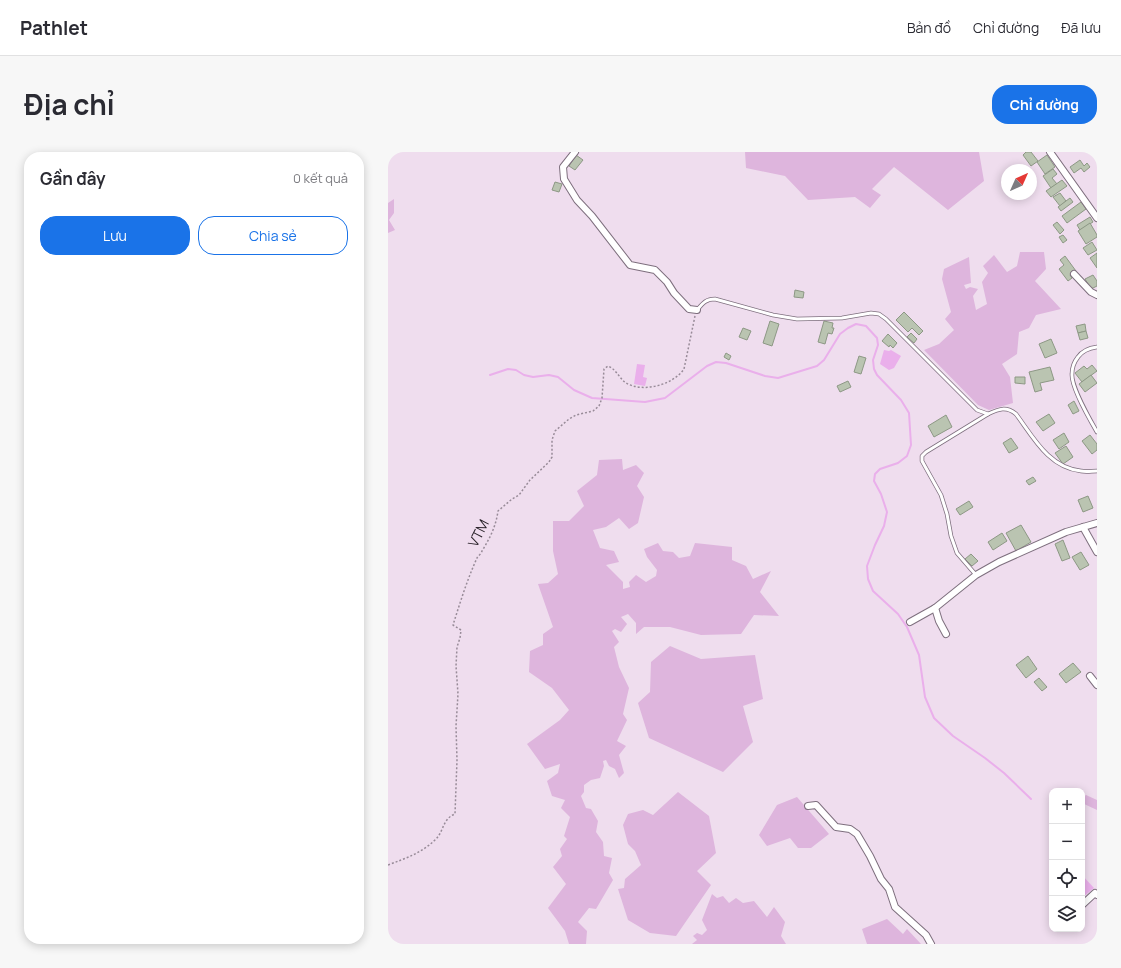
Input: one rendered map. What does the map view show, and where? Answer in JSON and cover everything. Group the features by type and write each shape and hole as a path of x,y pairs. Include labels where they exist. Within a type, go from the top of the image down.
{"street":[{"path":"575,152 563,167 564,179 577,200 592,216 630,265 655,270 689,309 697,310"},
{"path":"1050,152 1097,218"},
{"path":"1074,274 1091,292 1097,295"},
{"path":"910,622 935,608 976,575 999,562 1066,532 1097,523"},
{"path":"1083,527 1097,552"},
{"path":"935,608 939,621 946,634"},
{"path":"1090,676 1097,685"},
{"path":"808,806 816,805 836,827 850,830 857,834 889,889 895,907 926,935 931,944"},
{"path":"1085,902 1095,893 1097,894"}],"lane":[{"path":"697,310 709,299 772,315 797,319 842,318 871,313 878,314 886,319 977,410 988,414"},
{"path":"1097,347 1089,348 1081,353 1074,362 1071,376 1075,389 1097,432"},
{"path":"976,575 957,553 951,536 947,514 941,495 922,461 922,456 926,452 988,414 1006,408 1016,414 1039,447 1060,465 1081,471 1097,471"}],"path":[{"name":"VTM","path":"388,865 416,855 436,840 448,816 455,814 458,694 456,666 457,646 460,638 460,630 453,625 469,576 475,566 477,557 482,552 493,532 498,511 519,495 530,480 550,462 552,456 552,440 555,431 576,415 593,411 599,406 602,398 604,369 608,366 616,372 624,382 638,387 658,386 680,374 684,370 697,310"}],"shaded area":[{"path":"745,152 979,152 984,181 948,210 894,167 872,189 881,195 870,208 855,197 808,200 785,176 746,168"},
{"path":"394,199 394,213 389,220 395,230 388,233 388,203"},
{"path":"1020,252 1044,252 1046,269 1035,281 1061,309 1036,315 1029,328 1019,332 1017,354 1002,364 1010,377 1013,403 989,410 978,405 924,350 939,344 954,330 945,319 951,312 942,279 944,269 969,257 971,283 964,285 966,289 970,287 978,289 973,296 976,310 987,304 982,282 988,273 983,266 994,255 1007,272 1017,266"},
{"path":"884,350 891,350 901,356 894,368 889,370 880,364"},
{"path":"637,364 645,365 643,377 647,378 645,386 634,384"},
{"path":"622,459 623,470 636,465 644,473 637,486 644,497 638,523 629,529 619,518 606,527 593,530 600,548 614,551 619,562 606,565 623,582 623,589 630,587 629,582 636,575 646,582 656,576 657,570 647,557 644,549 658,543 663,551 673,552 679,558 690,556 695,543 732,547 732,560 746,566 753,579 771,571 760,592 779,616 754,615 741,634 701,635 670,627 644,627 636,634 636,623 628,614 621,617 627,624 621,632 615,629 612,631 619,642 614,647 619,667 629,688 623,714 627,720 617,741 626,746 619,755 624,773 619,778 615,769 609,766 606,760 603,761 604,766 600,778 591,780 584,785 584,792 581,796 586,808 591,809 598,821 596,832 603,842 604,856 612,858 609,873 613,880 596,909 589,908 578,922 587,931 586,944 569,944 565,931 548,908 566,884 553,867 562,856 560,849 567,839 564,836 570,817 561,808 565,800 552,796 547,781 558,773 560,764 545,769 527,744 560,720 569,710 552,688 529,672 530,651 543,645 543,634 553,627 538,584 548,583 558,574 553,551 553,521 569,521 584,506 577,491 597,475 599,460"},
{"path":"670,646 701,659 755,655 763,699 743,706 753,742 723,772 649,738 638,703 650,692 651,662"},
{"path":"678,792 709,816 716,853 697,871 711,885 676,936 650,933 628,920 618,889 624,888 625,879 641,865 635,851 628,844 623,825 628,814 643,810 653,815"},
{"path":"1085,796 1097,800 1097,810 1085,804"},
{"path":"797,797 829,834 811,848 798,848 790,838 767,846 759,835 777,805"},
{"path":"1085,878 1094,888 1085,895"},
{"path":"712,894 717,898 723,896 729,903 736,898 743,903 754,901 767,917 774,907 785,922 781,936 786,944 692,944 697,940 693,936 697,933 702,935 707,930 702,920"},
{"path":"887,919 903,934 907,929 921,944 867,944 862,929"}],"building":[{"path":"1026,152 1031,152 1038,161 1034,164 1030,164 1023,155"},
{"path":"576,155 583,160 575,170 569,166"},
{"path":"1047,155 1055,167 1045,174 1037,162"},
{"path":"1080,160 1084,166 1087,163 1090,167 1084,172 1081,168 1074,173 1070,167"},
{"path":"1053,169 1057,174 1052,178 1057,184 1051,188 1043,176"},
{"path":"1062,180 1067,186 1051,197 1046,191"},
{"path":"555,182 562,184 559,192 552,190"},
{"path":"1060,193 1066,201 1060,206 1053,197"},
{"path":"1070,198 1073,202 1061,211 1058,207"},
{"path":"1081,202 1086,209 1067,223 1062,216"},
{"path":"1090,217 1093,222 1080,230 1077,225"},
{"path":"1057,222 1064,230 1060,234 1053,225"},
{"path":"1090,223 1097,237 1086,244 1078,231"},
{"path":"1063,235 1067,240 1063,243 1059,237"},
{"path":"1092,242 1097,250 1088,255 1083,248"},
{"path":"1097,253 1097,268 1090,258"},
{"path":"1065,256 1076,271 1070,275 1072,278 1068,281 1059,269 1064,265 1060,260"},
{"path":"1093,275 1097,281 1097,286 1091,289 1085,279"},
{"path":"795,290 804,292 803,298 794,297"},
{"path":"904,312 923,331 919,335 912,328 908,332 896,320"},
{"path":"770,321 779,324 772,346 763,343"},
{"path":"824,321 833,323 832,328 834,328 832,334 828,333 825,344 818,342"},
{"path":"1085,324 1086,331 1078,333 1076,326"},
{"path":"743,328 751,331 747,340 739,337"},
{"path":"1086,331 1088,338 1080,340 1078,333"},
{"path":"911,333 917,339 914,343 907,337"},
{"path":"888,334 897,343 893,348 890,345 889,347 882,341"},
{"path":"1051,339 1057,353 1045,358 1039,344"},
{"path":"726,353 731,356 729,360 724,357"},
{"path":"859,356 866,358 861,374 854,372"},
{"path":"1092,365 1097,371 1082,382 1075,373 1084,366 1087,369"},
{"path":"1050,367 1054,380 1040,383 1042,390 1035,392 1029,372"},
{"path":"1091,375 1097,383 1085,392 1079,384"},
{"path":"1015,377 1025,377 1025,384 1015,383"},
{"path":"848,381 851,387 840,392 837,386"},
{"path":"1074,401 1079,411 1073,414 1068,405"},
{"path":"1049,414 1055,423 1043,431 1036,422"},
{"path":"946,415 952,427 934,437 928,426"},
{"path":"1064,433 1069,442 1059,449 1053,440"},
{"path":"1090,435 1097,444 1097,450 1092,454 1082,441"},
{"path":"1011,438 1018,448 1009,453 1003,443"},
{"path":"1066,446 1073,457 1063,464 1055,453"},
{"path":"1033,477 1036,481 1029,485 1026,481"},
{"path":"1088,496 1093,508 1083,512 1078,500"},
{"path":"969,501 973,507 960,515 956,509"},
{"path":"1021,525 1031,542 1016,551 1006,533"},
{"path":"1002,533 1007,541 993,550 988,542"},
{"path":"1063,540 1070,558 1062,561 1055,544"},
{"path":"1081,552 1089,565 1080,570 1072,557"},
{"path":"971,554 978,561 972,566 965,559"},
{"path":"1028,656 1037,669 1026,678 1016,665"},
{"path":"1073,663 1081,672 1066,683 1059,674"},
{"path":"1039,678 1047,687 1042,691 1034,682"}],"waterway":[{"path":"490,375 508,369 516,370 524,375 533,377 549,375 558,377 574,390 592,398 645,402 665,398 707,366 716,362 726,363 765,376 778,378 817,366 824,360 840,334 856,324 866,326 877,338 878,345 873,360 874,369 877,375 901,400 909,413 911,445 907,456 898,463 880,469 875,474 874,481 881,494 887,512 884,526 867,566 868,579 873,591 898,614 907,627 919,655 925,697 934,718 953,736 1004,773 1031,799"}]}
